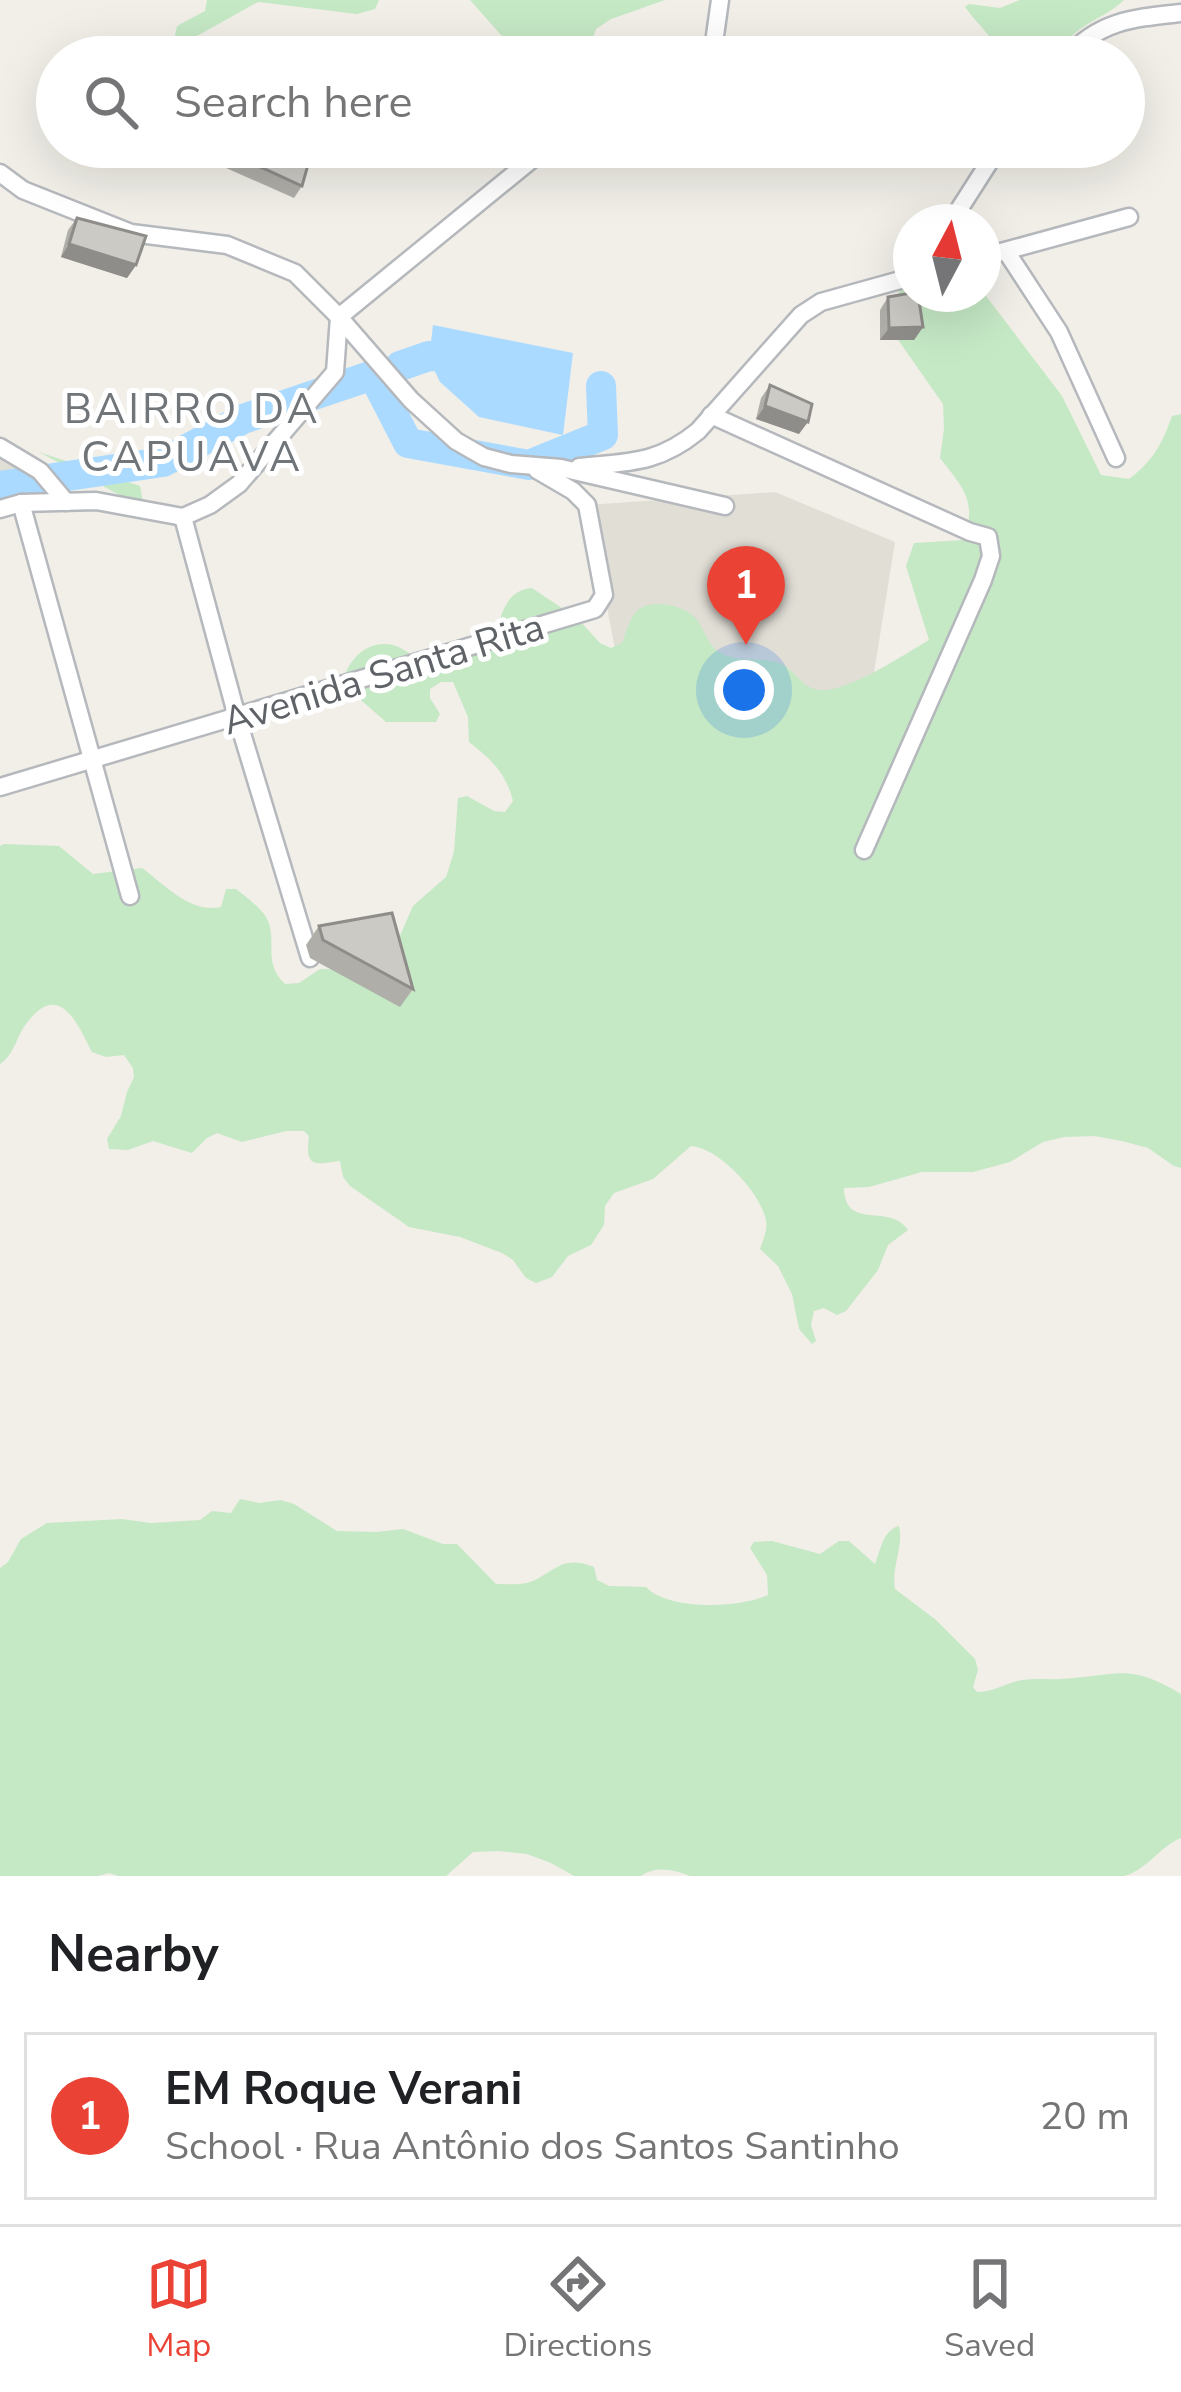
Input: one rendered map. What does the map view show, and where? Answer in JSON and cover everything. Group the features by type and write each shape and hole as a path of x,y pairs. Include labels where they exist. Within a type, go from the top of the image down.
{"street":[{"path":"715,36 720,0"},
{"path":"1092,36 1126,19 1181,14"},
{"path":"0,509 21,503 96,501 182,517 210,506 239,484 335,372 339,317 521,168"},
{"path":"963,204 986,168"},
{"path":"0,173 22,190 131,233 227,245 295,273 411,400 457,441 484,457 725,506"},
{"path":"1001,252 1129,217"},
{"path":"1006,251 1059,332 1116,458"},
{"path":"560,469 657,457 683,443 801,315 820,302 893,282"},
{"path":"711,415 988,537 991,556 957,643 864,850"},
{"path":"0,447 40,471 66,502"},
{"name":"Avenida Santa Rita","path":"0,788 595,609 604,595 586,505 573,490 529,465"},
{"path":"21,503 130,896"},
{"path":"182,517 310,958"}],"shaded area":[{"path":"0,449 38,472 22,501 0,507"},
{"path":"775,492 895,542 868,710 624,695 587,505"}],"green space":[{"path":"207,0 379,0 375,9 357,14 258,2 197,36 175,36 177,26 205,11"},
{"path":"470,0 665,0 611,19 594,36 501,35"},
{"path":"1020,0 1124,0 1072,36 989,36 965,7 1000,8"},
{"path":"892,309 998,312 1062,396 1101,475 1129,479 1156,451 1172,416 1181,414 1181,1168 1148,1148 1122,1141 1064,1137 1043,1142 1010,1162 973,1172 922,1172 869,1187 844,1188 852,1209 891,1218 908,1230 888,1245 878,1270 846,1311 837,1315 824,1308 814,1311 811,1325 816,1341 812,1344 799,1329 792,1294 778,1266 760,1249 766,1223 756,1197 737,1173 702,1149 691,1146 653,1179 614,1193 605,1206 604,1225 591,1245 568,1256 552,1277 536,1283 502,1253 460,1237 409,1227 350,1186 340,1161 313,1162 304,1131 242,1142 217,1133 192,1153 153,1141 128,1150 109,1149 107,1139 121,1116 133,1068 124,1055 106,1057 92,1052 73,1019 57,1005 38,1011 0,1064 0,846 4,844 59,846 93,874 142,868 199,906 221,907 226,889 236,889 266,917 274,967 285,984 299,983 320,969 366,970 388,963 413,906 446,877 454,852 458,798 467,796 505,812 513,801 497,767 469,742 468,717 453,682 430,689 440,714 436,722 386,722 354,694 343,680 350,664 368,648 393,645 431,662 457,658 475,635 493,646 508,601 532,588 611,648 622,643 630,621 644,606 677,607 697,620 717,651 781,664 819,690 859,680 929,640 906,566 914,543 964,540 968,505 962,487 940,458 943,404 894,334"},
{"path":"39,452 140,486 144,508"},
{"path":"240,1499 294,1504 337,1531 403,1529 443,1544 457,1544 496,1584 527,1583 573,1562 594,1567 597,1580 609,1586 646,1587 670,1600 705,1605 768,1595 767,1575 750,1548 754,1542 772,1541 820,1554 839,1541 849,1541 875,1564 886,1537 899,1526 895,1589 936,1620 975,1659 978,1670 973,1687 977,1692 1023,1680 1122,1673 1148,1678 1181,1694 1181,1838 1124,1876 690,1876 659,1870 641,1876 574,1876 527,1854 498,1851 473,1852 446,1876 0,1876 0,1568 21,1539 47,1523 200,1520 212,1511 231,1513"}],"water":[{"path":"433,325 573,353 563,435 479,417 440,382 429,359"}],"building":[{"path":"263,168 307,168 302,186"},
{"path":"77,218 146,236 136,265 69,244"},
{"path":"893,296 893,312 921,312 923,327 889,328 888,297"},
{"path":"770,385 812,404 808,422 765,406"},
{"path":"392,913 413,989 323,940 319,926"}],"waterway":[{"path":"400,366 429,356 450,357"},
{"path":"0,486 163,462 243,419 373,375 408,443 529,465 603,435 601,386"}],"place":[{"name":"EM Roque Verani","path":"746,645"}],"district":[{"name":"BAIRRO DA CAPUAVA","path":"192,432"}]}
